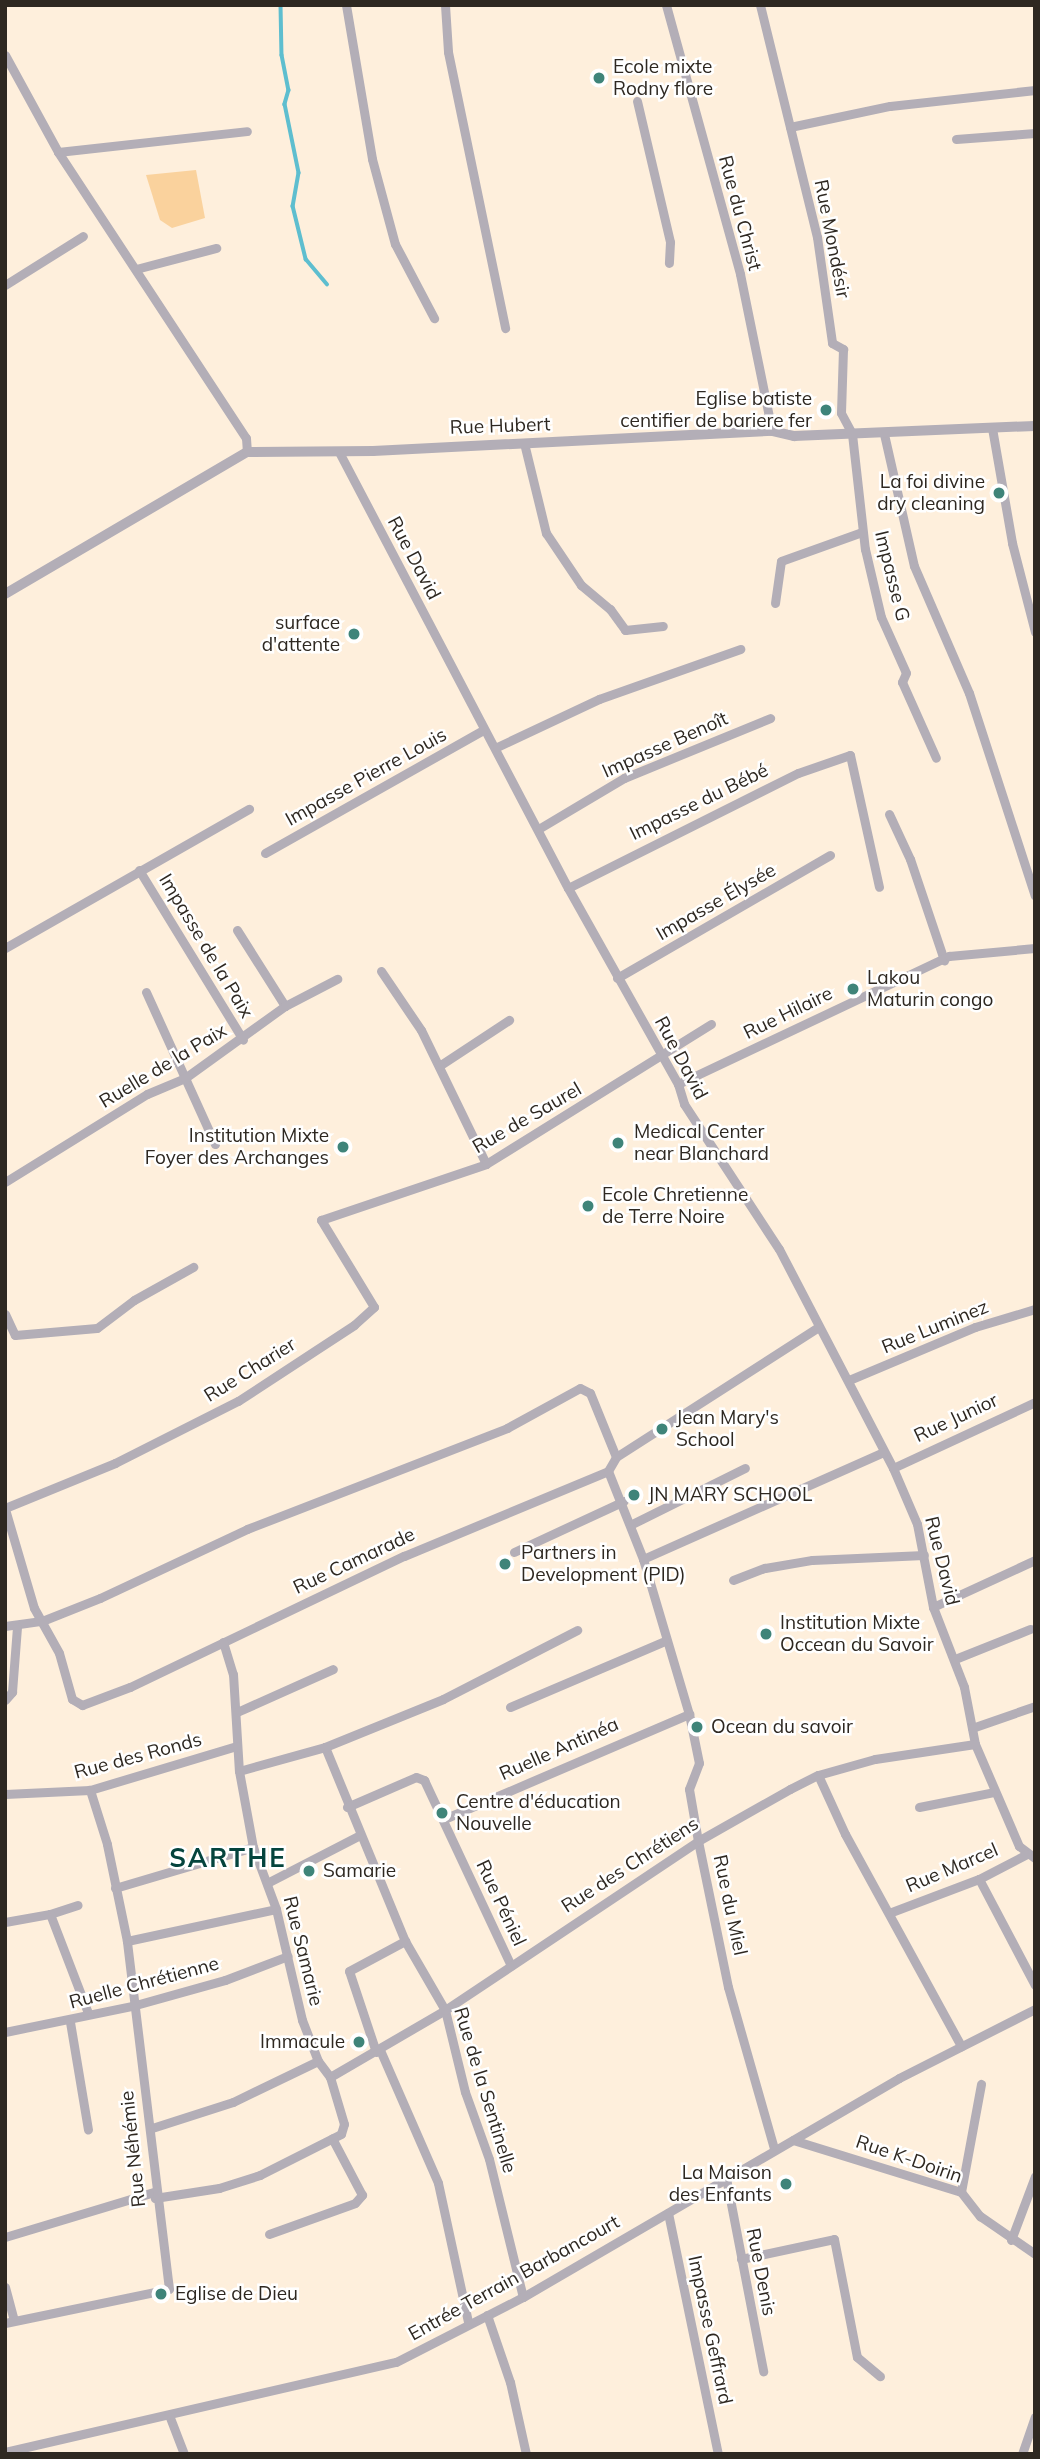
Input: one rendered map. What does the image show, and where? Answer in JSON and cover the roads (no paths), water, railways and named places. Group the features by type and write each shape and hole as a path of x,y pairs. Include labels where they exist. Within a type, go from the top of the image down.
{"street":[{"path":"346,5 372,159 395,244 434,318"},
{"path":"445,5 448,52 505,328"},
{"name":"Rue du Christ","path":"666,5 740,274 772,431"},
{"path":"760,5 790,127 890,106 1035,90"},
{"path":"5,55 58,152 246,438 247,452 5,594"},
{"path":"637,101 670,242 669,263"},
{"name":"Rue Mondésir","path":"790,127 827,281 832,343 843,349 841,413 852,434"},
{"path":"58,152 247,131"},
{"path":"956,139 1035,133"},
{"path":"5,285 83,236"},
{"path":"136,269 216,248"},
{"name":"Rue Hubert","path":"247,452 339,452 772,431 794,436 1035,426"},
{"path":"992,428 1035,632"},
{"name":"Impasse G","path":"852,434 862,533 881,617 906,673 902,682 936,758"},
{"path":"884,434 914,566 970,693 1035,896"},
{"path":"524,443 546,533 581,585 610,609 625,630 663,626"},
{"name":"Rue David","path":"339,452 484,730 497,747 540,828 568,888 678,1084 684,1104 779,1249 817,1328 849,1380 893,1468 917,1524 933,1607 964,1687 975,1744 1019,1846 1031,1856"},
{"path":"775,603 781,561 862,533"},
{"path":"497,747 599,699 740,649"},
{"name":"Impasse Benoît","path":"540,828 624,778 770,718"},
{"name":"Impasse Pierre Louis","path":"265,853 484,730"},
{"name":"Impasse du Bébé","path":"568,888 799,773 850,755 879,887"},
{"path":"5,948 249,809"},
{"path":"889,814 910,859 944,960"},
{"name":"Impasse Élysée","path":"617,978 830,855"},
{"name":"Impasse de la Paix","path":"139,870 243,1040"},
{"path":"237,930 285,1006"},
{"name":"Rue Hilaire","path":"678,1084 944,960 1035,948"},
{"path":"381,971 439,1066 486,1164"},
{"name":"Ruelle de la Paix","path":"5,1182 147,1094 184,1078 243,1040 285,1006 337,978"},
{"path":"146,992 215,1144"},
{"path":"439,1066 509,1020"},
{"name":"Rue de Saurel","path":"321,1220 486,1164 662,1057 711,1024"},
{"name":"Rue Charier","path":"5,1508 115,1463 238,1402 354,1325 374,1307 321,1220"},
{"path":"5,1314 16,1335 97,1328 134,1300 192,1267"},
{"name":"Rue Luminez","path":"849,1380 975,1327 1035,1309"},
{"path":"608,1471 616,1457 817,1328"},
{"path":"5,1626 17,1627 42,1621 247,1529 507,1428 580,1388 590,1393 616,1457"},
{"name":"Rue Junior","path":"893,1468 1035,1402"},
{"path":"643,1559 883,1452"},
{"path":"632,1524 745,1468"},
{"name":"Rue Camarade","path":"5,1508 30,1599 59,1653 72,1699 82,1705 404,1556 608,1471"},
{"name":"Rue du Miel","path":"608,1471 624,1501 632,1524 690,1714 699,1763 689,1789 698,1841 728,1987 774,2148"},
{"path":"514,1552 624,1501"},
{"path":"733,1580 765,1568 812,1560 924,1555"},
{"path":"933,1607 1035,1560"},
{"path":"5,1700 12,1692 17,1627"},
{"path":"955,1659 1030,1629"},
{"path":"239,1772 325,1747 443,1699 577,1630"},
{"path":"510,1707 666,1641"},
{"name":"Rue Samarie","path":"223,1642 237,1712 239,1772 253,1847 276,1909 302,2021 318,2061 330,2077"},
{"path":"237,1712 334,1669"},
{"path":"972,1728 1035,1706"},
{"name":"Ruelle Antinéa","path":"444,1819 690,1714"},
{"name":"Rue des Chrétiens","path":"330,2077 444,2010 698,1841 818,1775 875,1759 975,1744"},
{"name":"Rue des Ronds","path":"5,1794 90,1790 237,1746"},
{"name":"Rue de la Sentinelle","path":"325,1747 358,1836 405,1941 444,2010 465,2092 489,2158 523,2297"},
{"path":"818,1775 961,2046"},
{"name":"Rue Péniel","path":"347,1807 419,1777 444,1819 511,1966"},
{"name":"Rue Néhémie","path":"9,2321 169,2289 155,2195 152,2128 132,2006 127,1941 90,1790"},
{"path":"919,1807 994,1792"},
{"path":"267,1882 358,1836"},
{"path":"115,1888 253,1847"},
{"name":"Rue Marcel","path":"889,1913 1031,1856"},
{"path":"979,1879 1035,1985"},
{"path":"5,1922 50,1914 78,1905"},
{"path":"127,1941 276,1909"},
{"path":"50,1914 88,2013"},
{"path":"405,1941 349,1971 378,2051 438,2183 468,2322"},
{"name":"Ruelle Chrétienne","path":"5,2032 70,2022 88,2013 132,2006 225,1980 288,1956"},
{"name":"Entrée Terrain Barbancourt","path":"5,2452 396,2362 468,2322 523,2297 774,2148 961,2046 1035,2009"},
{"path":"70,2022 88,2129"},
{"path":"152,2128 244,2098 318,2061"},
{"path":"5,2237 155,2195 219,2189 260,2175 341,2134 344,2124 330,2077"},
{"path":"961,2192 981,2084"},
{"path":"269,2234 355,2203 362,2195 332,2138"},
{"name":"Rue K-Doirin","path":"793,2140 961,2192 980,2216 1035,2254"},
{"path":"1011,2239 1035,2176"},
{"name":"Rue Denis","path":"726,2178 763,2371"},
{"name":"Impasse Geffrard","path":"668,2213 718,2454"},
{"path":"741,2259 834,2239 857,2357 880,2376"},
{"path":"5,2287 9,2321"},
{"path":"487,2315 510,2382 526,2454"},
{"path":"169,2415 184,2454"},
{"path":"1022,2454 1035,2417"}],"waterway":[{"path":"281,5 282,55 289,90 285,104 299,173 293,206 306,259 327,284"}],"place":[{"name":"Ecole mixte Rodny flore","path":"599,78"},
{"name":"Eglise batiste centifier de bariere fer","path":"826,410"},
{"name":"La foi divine dry cleaning","path":"999,493"},
{"name":"surface d'attente","path":"354,634"},
{"name":"Lakou Maturin congo","path":"853,989"},
{"name":"Medical Center near Blanchard","path":"618,1143"},
{"name":"Institution Mixte Foyer des Archanges","path":"343,1147"},
{"name":"Ecole Chretienne de Terre Noire","path":"588,1206"},
{"name":"Jean Mary's School","path":"662,1429"},
{"name":"JN MARY SCHOOL","path":"634,1495"},
{"name":"Partners in Development (PID)","path":"505,1564"},
{"name":"Institution Mixte Occean du Savoir","path":"766,1634"},
{"name":"Ocean du savoir","path":"697,1727"},
{"name":"Centre d'éducation Nouvelle","path":"442,1813"},
{"name":"Samarie","path":"309,1871"},
{"name":"Immacule","path":"359,2042"},
{"name":"La Maison des Enfants","path":"786,2184"},
{"name":"Eglise de Dieu","path":"161,2294"}],"district":[{"name":"SARTHE","path":"228,1858"}]}
